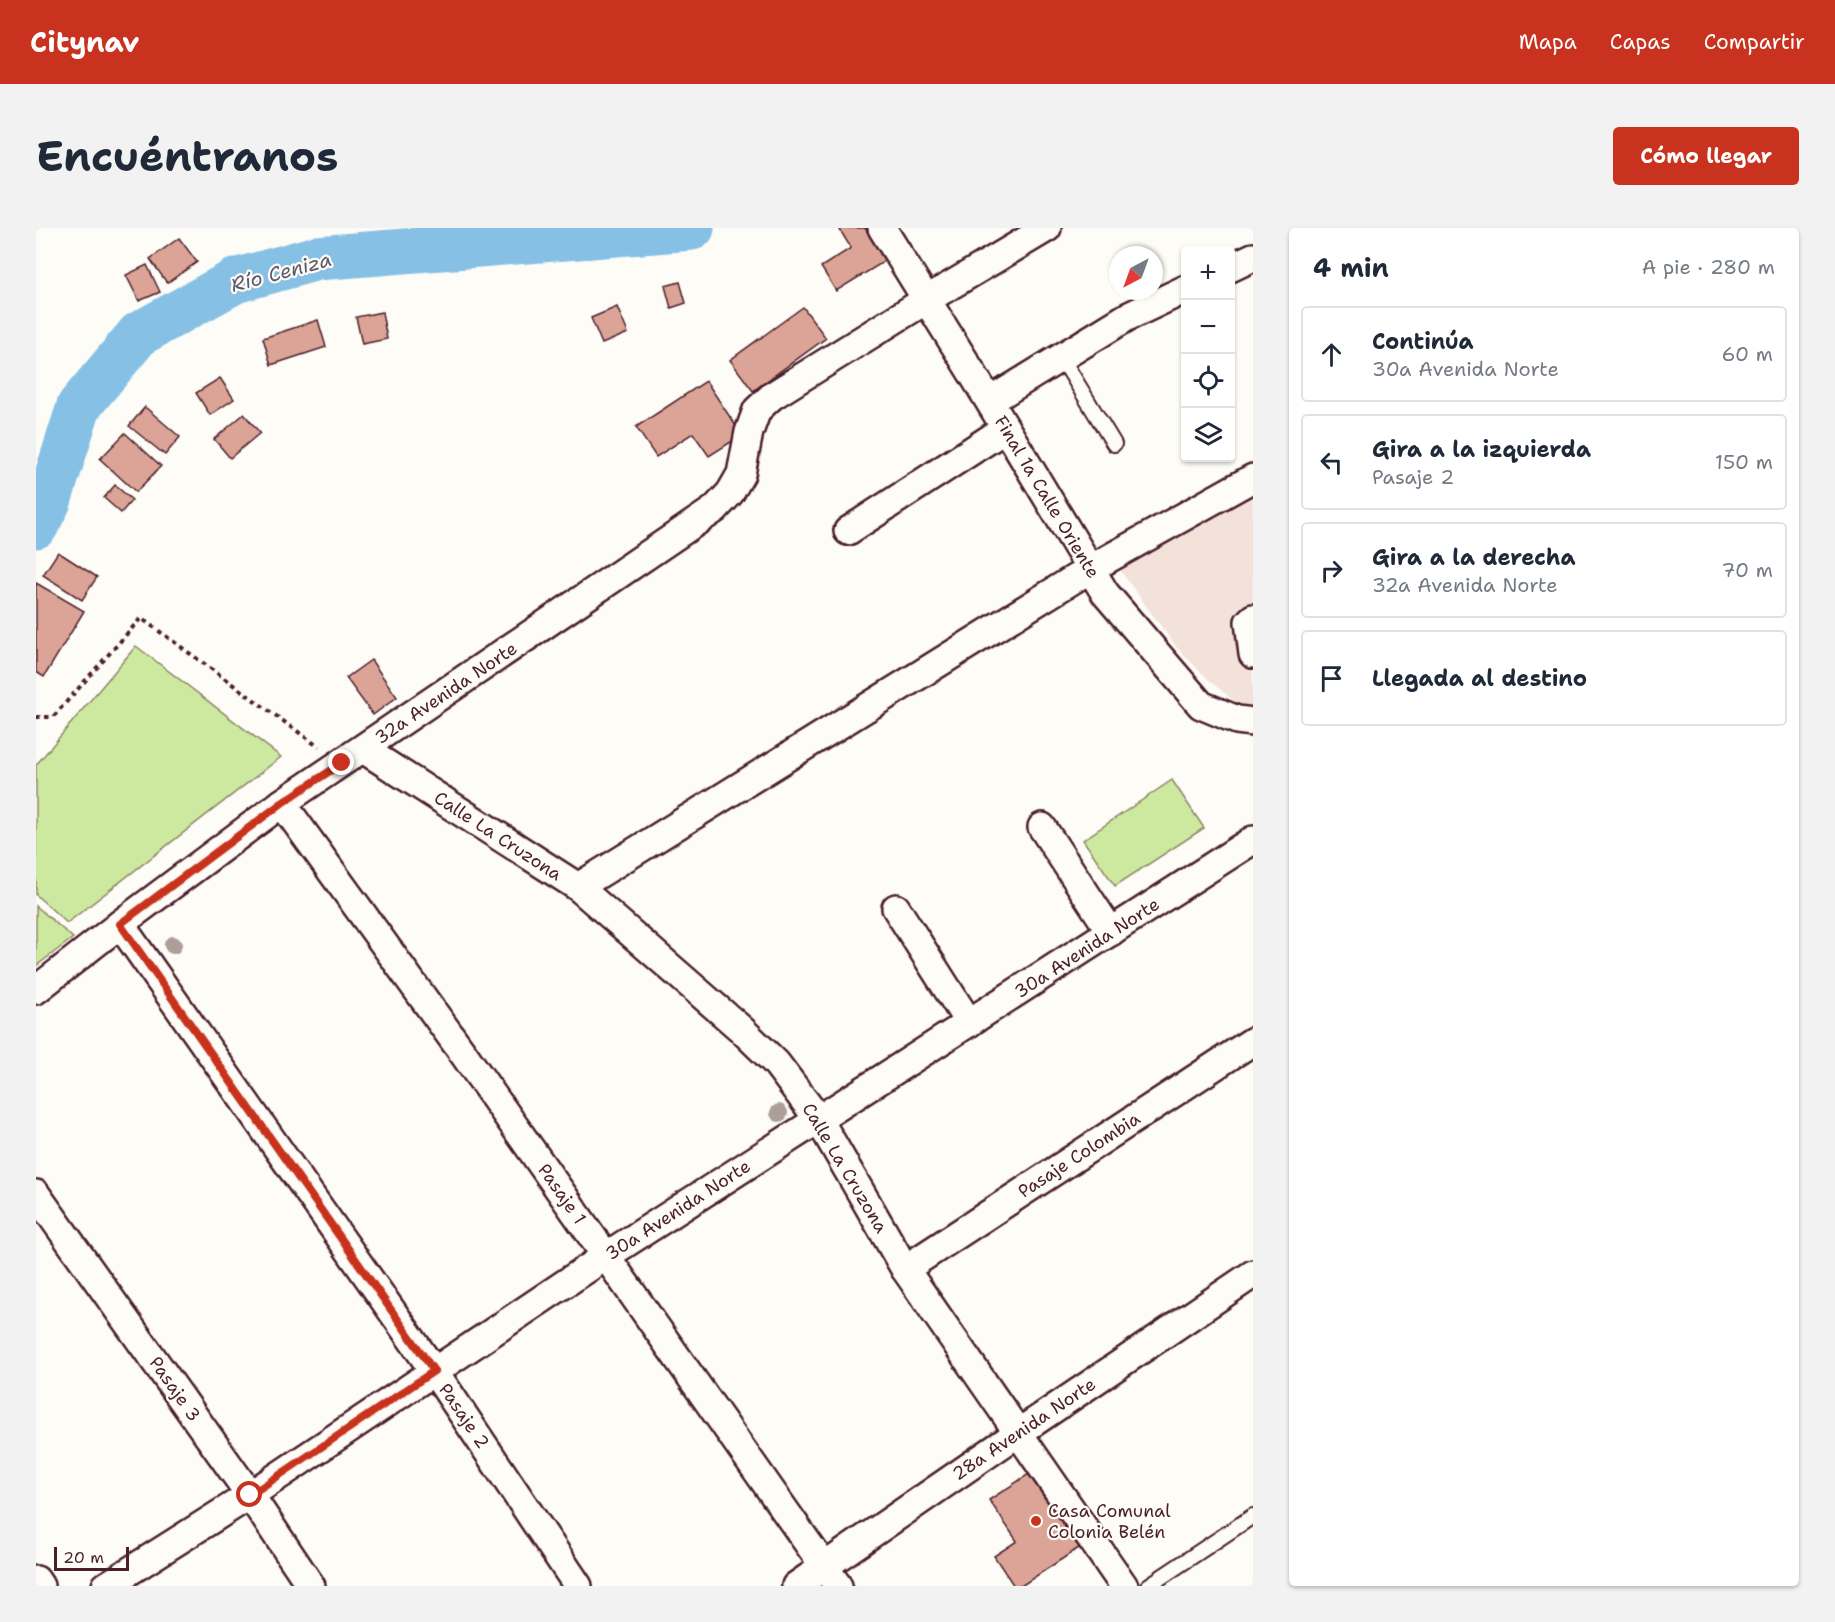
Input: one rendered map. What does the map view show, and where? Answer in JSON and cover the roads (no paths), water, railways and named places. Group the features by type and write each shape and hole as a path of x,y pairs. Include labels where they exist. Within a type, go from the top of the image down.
{"street":[{"name":"Final 1a Calle Oriente","path":"882,228 990,401 1105,593 1201,705 1237,720 1253,722"},
{"path":"926,300 1047,228"},
{"path":"1235,266 1253,257"},
{"path":"990,401 1127,317 1181,291"},
{"name":"32a Avenida Norte","path":"36,990 282,803 715,509 730,493 741,474 749,432 757,410 772,396 926,300"},
{"path":"848,531 1005,429"},
{"path":"578,887 1090,569 1253,478"},
{"path":"1251,620 1253,654"},
{"name":"Calle La Cruzona","path":"352,756 578,887 749,1036 776,1063 819,1120 905,1269 1124,1586"},
{"name":"Pasaje 1","path":"282,803 832,1576"},
{"path":"1042,826 1111,932"},
{"name":"30a Avenida Norte","path":"106,1586 250,1495 606,1256 1253,840"},
{"path":"896,908 969,1023"},
{"name":"Pasaje 2","path":"120,924 434,1371 578,1586"},
{"name":"Pasaje Colombia","path":"905,1269 1253,1041"},
{"name":"Pasaje 3","path":"36,1194 312,1586"},
{"name":"28a Avenida Norte","path":"796,1586 832,1576 1018,1433 1253,1274"},
{"path":"36,1580 40,1586"}],"lane":[{"path":"1061,357 1114,444"},
{"path":"1148,1586 1253,1516"}],"waterway":[{"name":"Río Ceniza","path":"36,526 49,501 79,406 139,334 235,281 317,258 692,228"}],"place":[{"name":"Casa Comunal Colonia Belén","path":"1036,1521"}]}
